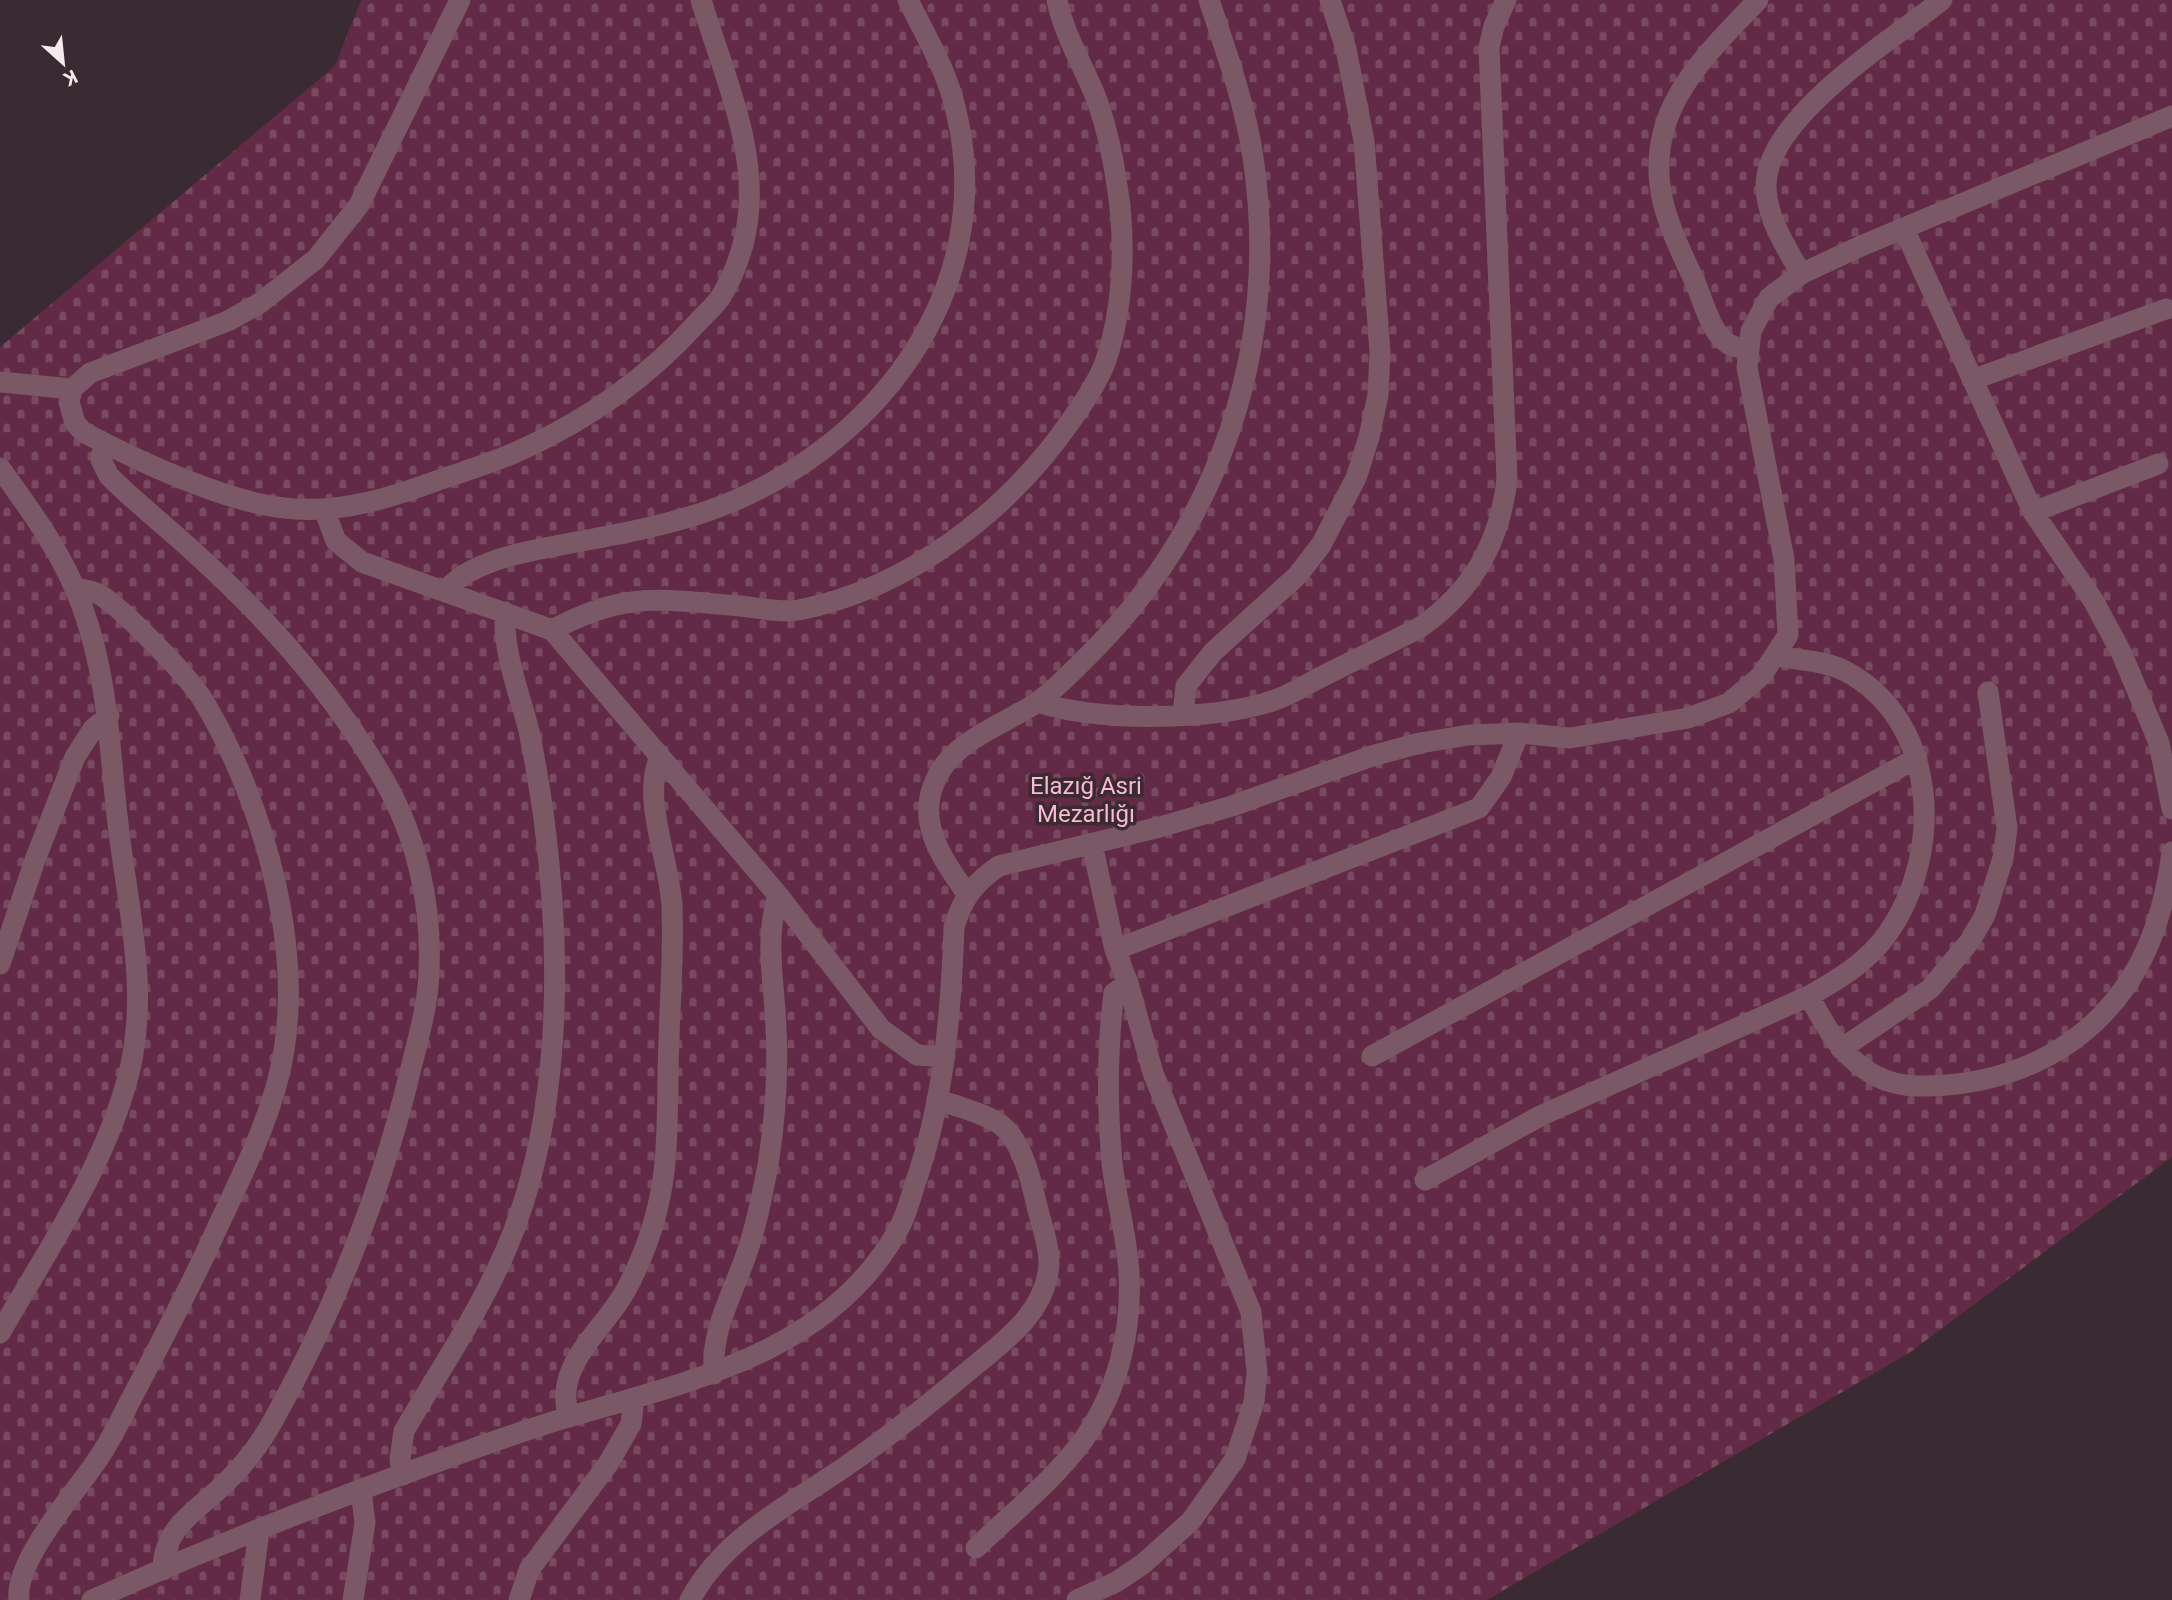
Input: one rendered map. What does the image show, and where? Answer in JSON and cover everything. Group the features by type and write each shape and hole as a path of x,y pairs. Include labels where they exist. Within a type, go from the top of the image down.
{"lane":[{"path":"460,0 359,205 316,259 270,296 228,321 90,373 72,389 69,402 75,423 104,443 236,499 294,509 324,509 402,496 492,463 563,429 645,373 721,297 736,265 746,231 748,166 743,137 701,0"},
{"path":"444,591 469,572 520,553 666,524 746,495 821,450 856,422 887,390 914,355 936,315 951,273 961,229 964,184 963,147 946,76 908,0"},
{"path":"552,630 580,615 644,599 680,599 796,611 859,591 912,566 951,542 988,514 1053,446 1081,406 1104,364 1116,310 1121,232 1118,188 1107,136 1098,105 1069,37 1057,0"},
{"path":"967,894 932,835 929,806 935,780 954,753 1038,702 1098,647 1164,567 1191,523 1212,481 1241,392 1258,299 1259,212 1242,107 1209,0"},
{"path":"1183,714 1186,686 1213,652 1298,575 1321,545 1356,478 1370,437 1378,395 1380,352 1364,141 1346,49 1330,0"},
{"path":"1038,702 1063,710 1121,715 1223,712 1277,699 1419,628 1458,597 1487,555 1504,505 1507,479 1489,47 1494,26 1506,0"},
{"path":"1748,349 1728,344 1716,330 1672,230 1663,201 1659,170 1662,140 1679,89 1695,67 1758,0"},
{"path":"1801,274 1777,231 1769,209 1766,185 1777,145 1797,120 1880,46 1942,0"},
{"path":"92,1600 361,1490 569,1417 714,1374 789,1339 832,1306 876,1260 899,1229 919,1173 945,1057 954,927 967,894 981,878 999,866 1232,806 1371,756 1420,743 1469,735 1520,733 1570,738 1688,718 1729,703 1762,675 1777,656 1788,635 1784,559 1747,367 1748,349 1758,314 1769,298 1801,274 2172,116"},
{"path":"1904,229 2033,512 2093,600 2122,654 2159,743 2172,809"},
{"path":"1972,380 2166,309"},
{"path":"0,382 72,389"},
{"path":"104,443 101,460 109,476 251,608 326,695 383,779 416,856 429,935 425,1010 402,1102 349,1260 320,1327 274,1419 240,1467 174,1529 163,1558 163,1570"},
{"path":"2033,512 2158,464"},
{"path":"0,468 64,564 97,654 109,716 119,831 138,956 137,1020 132,1058 117,1114 100,1156 0,1333"},
{"path":"324,509 335,541 362,562 552,630 778,895 881,1029 917,1055 945,1057"},
{"path":"19,1600 18,1590 36,1546 101,1455 187,1294 251,1153 279,1076 288,1002 277,892 267,849 238,766 218,725 195,686 111,603 92,591 75,589"},
{"path":"403,1475 400,1459 404,1432 500,1263 521,1209 531,1173 546,1088 555,970 553,895 538,776 508,657 505,612"},
{"path":"1425,1180 1539,1116 1809,996 1843,977 1867,958 1903,910 1920,860 1923,835 1922,784 1917,758 1895,713 1861,681 1841,669 1777,656"},
{"path":"1841,1049 1930,989 1970,941 1984,915 2001,867 2007,828 1988,692"},
{"path":"0,964 75,758 93,729 109,716"},
{"path":"1115,950 1479,808 1501,778 1520,733"},
{"path":"569,1417 564,1396 569,1373 626,1290 648,1240 664,1173 673,948 668,873 652,789 660,757"},
{"path":"1372,1056 1917,758"},
{"path":"1077,1600 1116,1582 1143,1564 1191,1521 1236,1459 1254,1402 1257,1372 1251,1312 1153,1073 1128,983 1115,950 1092,844"},
{"path":"1809,996 1841,1049 1868,1072 1900,1087 1978,1081 2019,1071 2045,1059 2074,1040 2101,1017 2124,989 2143,956 2158,921 2172,852"},
{"path":"714,1374 713,1352 718,1322 746,1257 769,1153 776,1064 769,944 770,920 778,895"},
{"path":"975,1548 1065,1462 1085,1437 1114,1382 1125,1345 1130,1307 1129,1270 1112,1162 1109,1028 1114,993 1128,983"},
{"path":"690,1600 706,1573 733,1544 852,1463 935,1399 1010,1336 1035,1307 1048,1274 1049,1257 1031,1183 1017,1145 1001,1125 937,1099"},
{"path":"519,1600 529,1570 620,1444 631,1424 634,1398"},
{"path":"353,1600 365,1523 361,1490"},
{"path":"250,1600 259,1531"}],"green space":[{"name":"Elazığ Asri Mezarlığı","path":"361,0 2172,0 2172,1157 1909,1353 1487,1600 0,1600 0,347 335,66"}]}
